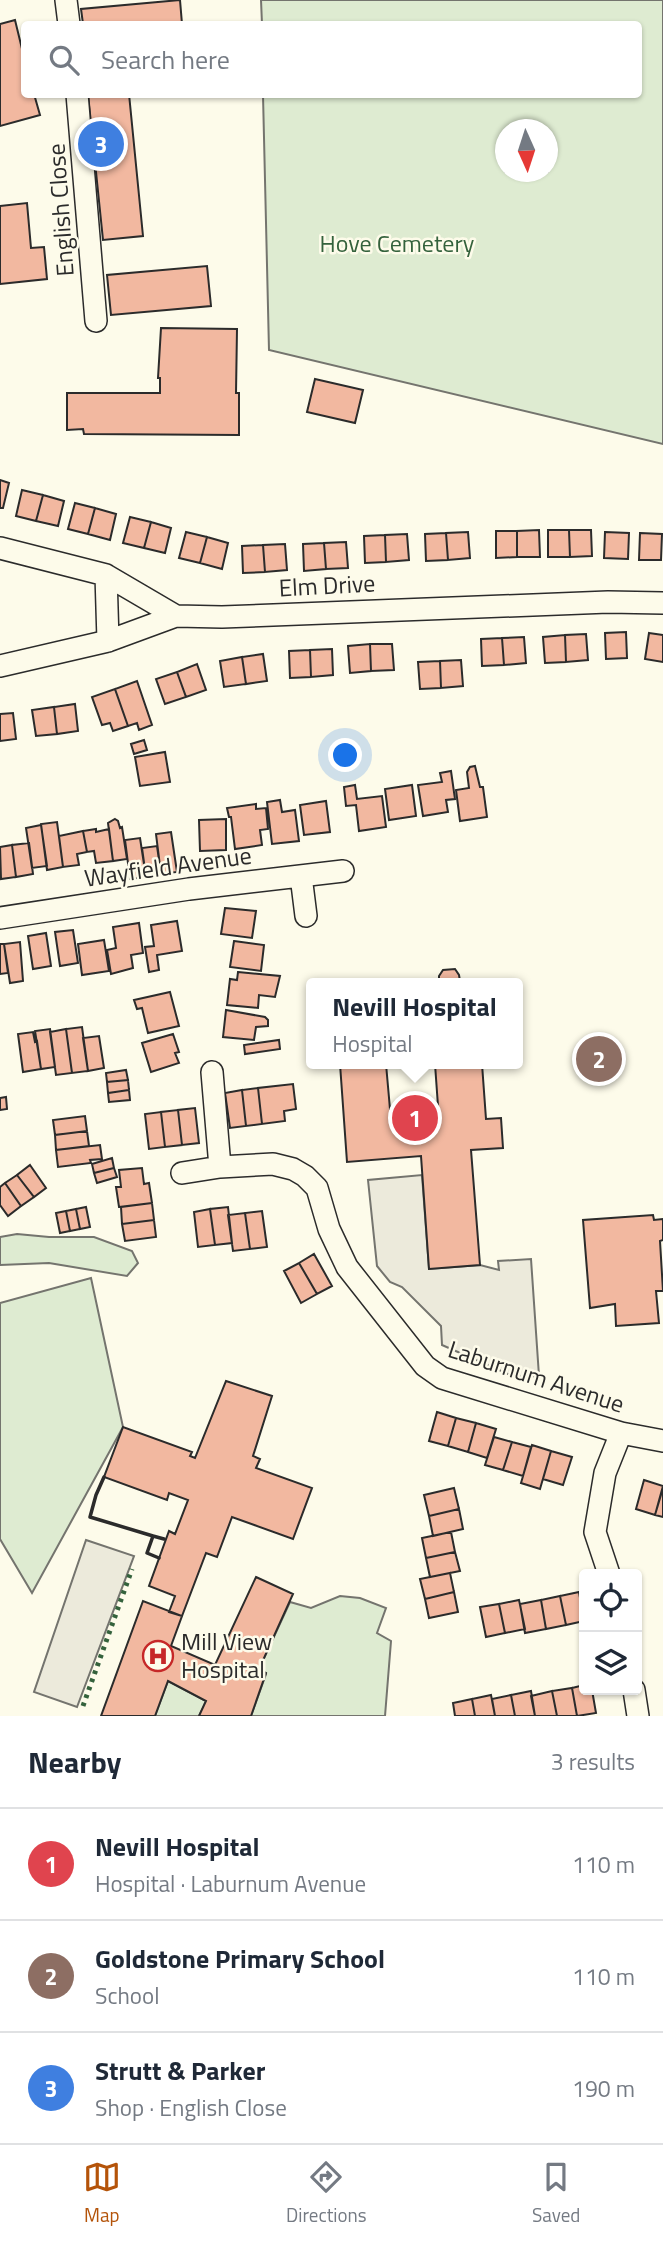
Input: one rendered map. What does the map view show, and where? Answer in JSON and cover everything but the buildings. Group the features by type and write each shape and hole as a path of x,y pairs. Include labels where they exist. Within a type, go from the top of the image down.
{"street":[{"path":"66,0 69,21"},
{"name":"English Close","path":"77,98 96,321"},
{"path":"0,548 106,575 176,616"},
{"path":"106,575 108,641"},
{"name":"Elm Drive","path":"0,666 108,641 176,616 222,617 608,602 663,603"},
{"name":"Wayfield Avenue","path":"0,918 189,889 343,870"},
{"path":"301,876 306,916"},
{"path":"212,1072 220,1167"},
{"name":"Laburnum Avenue","path":"182,1173 220,1167 273,1164 293,1169 317,1188 329,1229 347,1267 425,1366 442,1378 621,1433 663,1441"},
{"path":"607,1569 595,1532 605,1473 621,1433"},
{"path":"635,1695 638,1716"}],"green space":[{"name":"Hove Cemetery","path":"261,0 663,0 663,444 269,350 263,98 642,98 642,21 262,21"},
{"path":"17,1234 94,1237 132,1251 138,1263 127,1276 49,1263 0,1265 0,1237"},
{"path":"91,1278 123,1427 32,1593 0,1539 0,1303"},
{"path":"340,1596 360,1598 386,1608 377,1633 391,1641 385,1716 251,1716 266,1674 259,1669 290,1602 311,1608"},
{"path":"168,1681 206,1701 199,1716 155,1716"}],"shaded area":[{"path":"422,1175 429,1269 480,1265 499,1270 498,1261 531,1259 539,1376 515,1377 442,1345 441,1326 402,1287 390,1282 377,1266 368,1180"},
{"path":"86,1540 134,1556 77,1707 34,1692"}],"hedge":[{"path":"83,1706 132,1569"}],"wall":[{"path":"104,1477 90,1517 153,1536 147,1553 159,1558"},
{"path":"153,1536 164,1539"}],"place":[{"name":"Strutt & Parker","path":"101,144"},
{"name":"Goldstone Primary School","path":"599,1059"},
{"name":"Nevill Hospital","path":"415,1118"},
{"name":"Mill View Hospital","path":"158,1656"}]}
